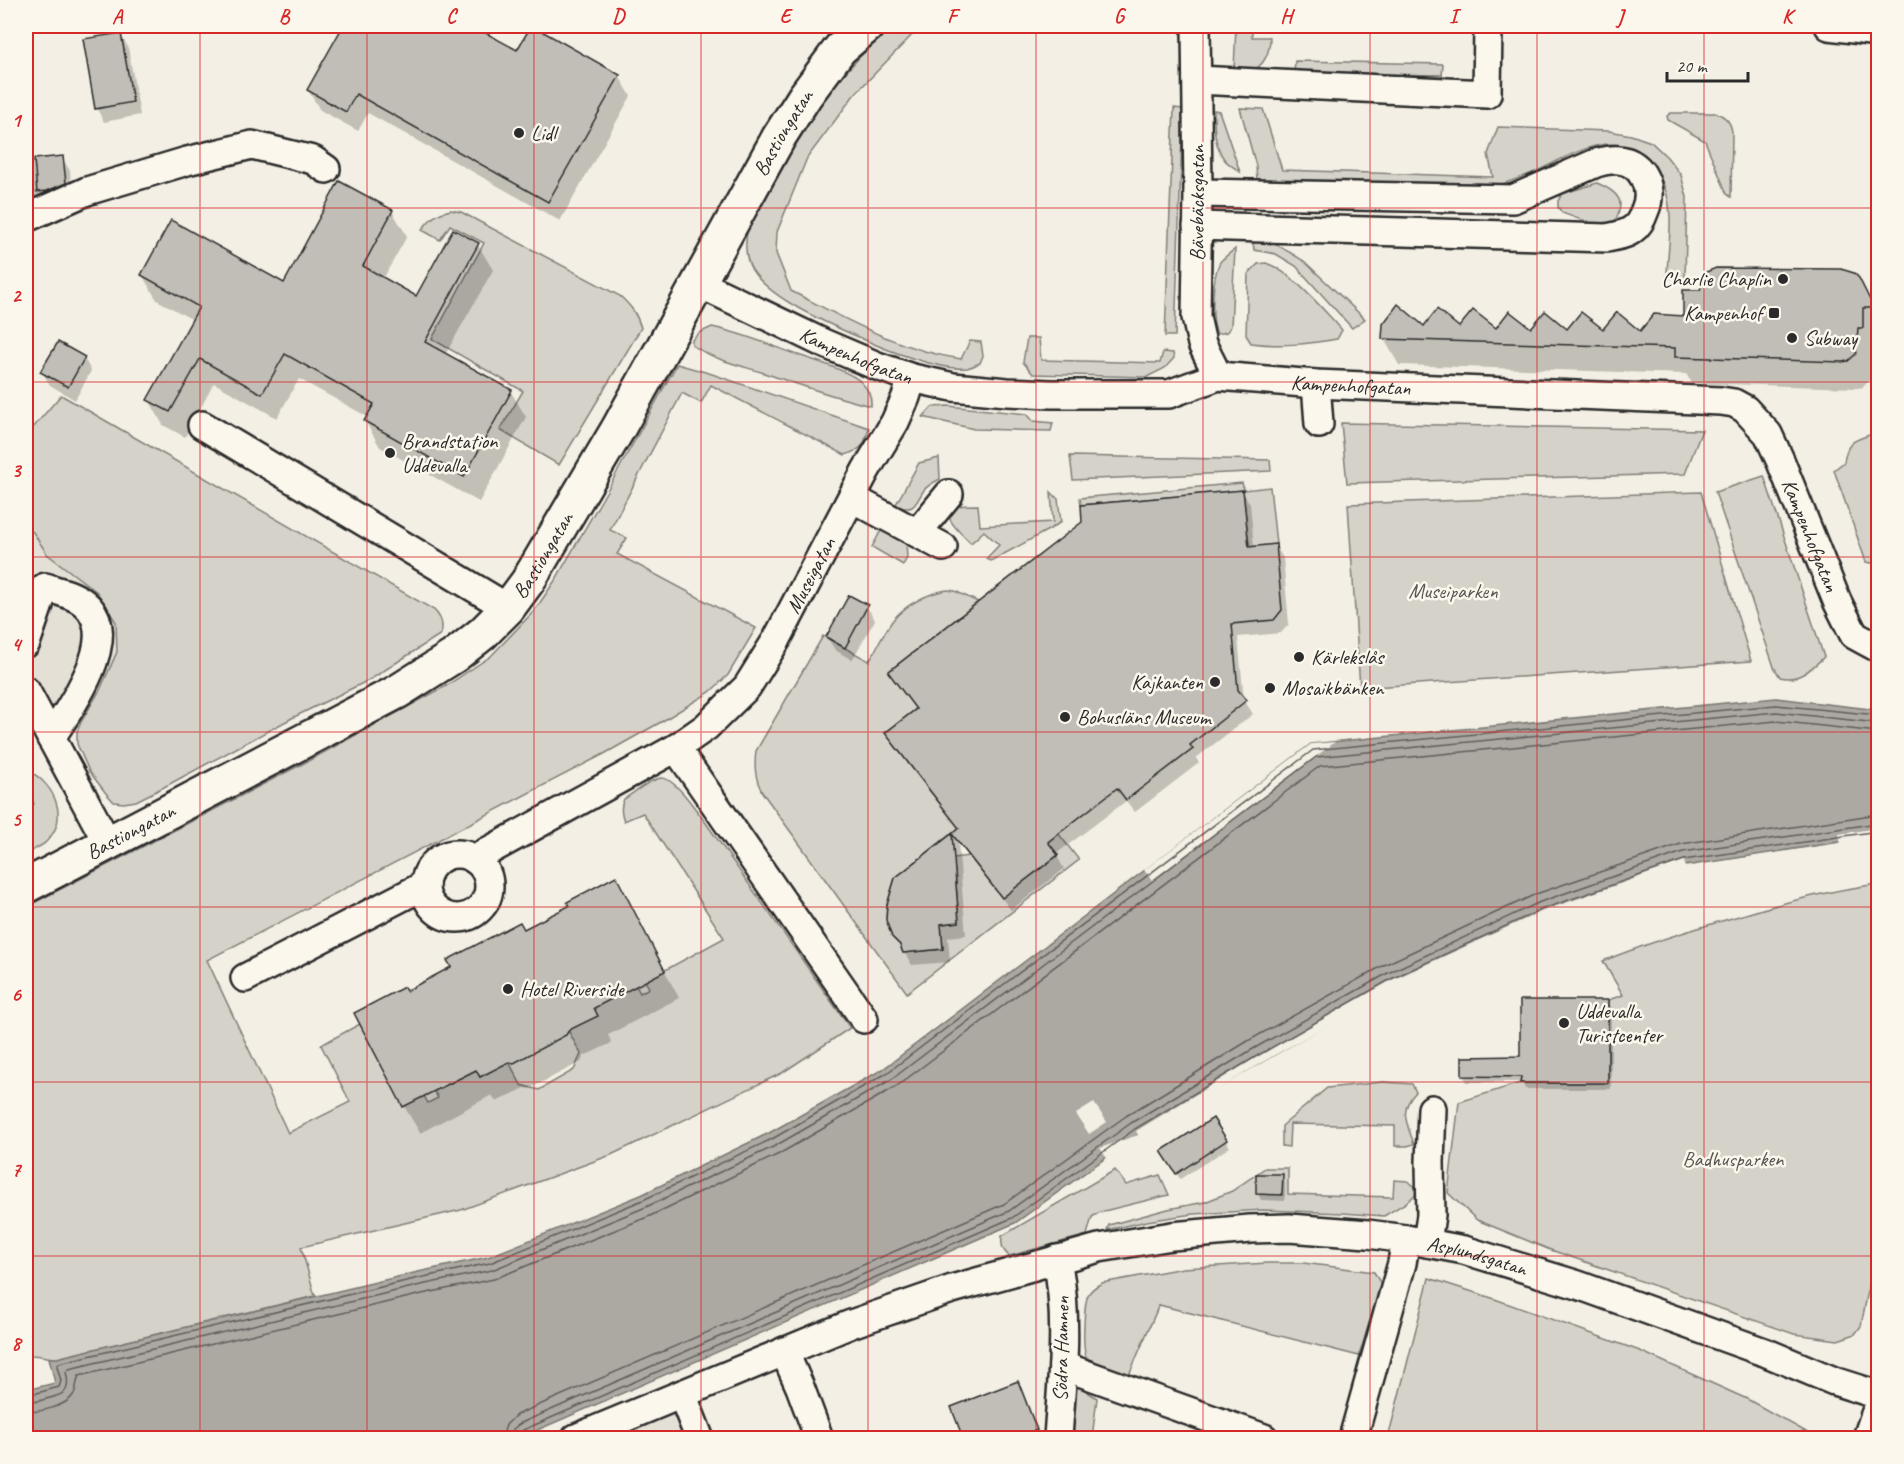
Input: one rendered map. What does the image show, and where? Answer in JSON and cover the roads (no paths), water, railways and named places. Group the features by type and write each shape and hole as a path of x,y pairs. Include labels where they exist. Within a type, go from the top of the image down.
{"main road":[{"name":"Bastiongatan","path":"26,886 397,692 454,656 483,633 508,608 563,524 618,429 779,137 805,96 840,49 867,26"},
{"path":"1870,1438 1878,1415"}],"street":[{"name":"Bävebäcksgatan","path":"1196,26 1198,193 1196,317 1202,344 1218,376"},
{"path":"1197,80 1487,94 1488,26"},
{"path":"1829,26 1878,32"},
{"path":"26,218 87,191 187,161 252,145 313,160 326,169"},
{"path":"1197,226 1607,238 1623,235 1635,229 1649,201 1649,188 1644,177 1629,163 1621,160 1596,163 1513,200 1198,193"},
{"name":"Kampenhofgatan","path":"698,283 823,343 877,366 935,384 1007,392 1149,395 1169,394 1218,376 1316,384 1734,403 1746,409 1758,421 1775,447 1837,601 1854,635 1878,648"},
{"name":"Museigatan","path":"474,859 676,748 706,727 747,687 777,639 895,422 912,378"},
{"path":"1316,384 1319,424"},
{"path":"202,425 508,608"},
{"path":"917,532 949,494"},
{"path":"852,498 943,547"},
{"path":"26,643 45,587 85,603 95,618 99,636 95,656 85,681 51,738"},
{"path":"26,691 107,842"},
{"path":"676,748 864,1019"},
{"path":"463,855 474,859 487,876 489,887 480,908 471,915 460,918 439,913 431,905 426,895 427,874 442,858 463,855"},
{"path":"245,978 425,885"},
{"path":"1353,1438 1402,1263 1431,1215 1432,1109"},
{"name":"Asplundsgatan","path":"576,1438 784,1351 917,1300 987,1278 1100,1248 1172,1236 1240,1229 1329,1230 1417,1241 1488,1257 1578,1285 1767,1353 1834,1381 1878,1395"},
{"name":"Södra Hamnen","path":"1057,1259 1064,1305 1058,1438"},
{"path":"784,1351 819,1438"},
{"path":"1063,1366 1264,1438"},
{"path":"682,1394 699,1437"}],"water":[{"path":"1776,698 1878,710 1878,836 1685,866 1546,915 1394,985 1139,1134 1015,1223 519,1438 26,1438 26,1390 55,1383 49,1358 488,1257 641,1195 769,1133 883,1069 1311,744"}],"place":[{"name":"Lidl","path":"519,133"},
{"name":"Charlie Chaplin","path":"1783,279"},
{"name":"Kampenhof","path":"1774,313"},
{"name":"Subway","path":"1792,338"},
{"name":"Brandstation Uddevalla","path":"390,453"},
{"name":"Kärlekslås","path":"1299,657"},
{"name":"Kajkanten","path":"1215,682"},
{"name":"Mosaikbänken","path":"1270,688"},
{"name":"Bohusläns Museum","path":"1065,717"},
{"name":"Hotel Riverside","path":"508,989"},
{"name":"Uddevalla Turistcenter","path":"1564,1023"}],"park label":[{"name":"Museiparken","path":"1453,591"},
{"name":"Badhusparken","path":"1733,1159"}]}
